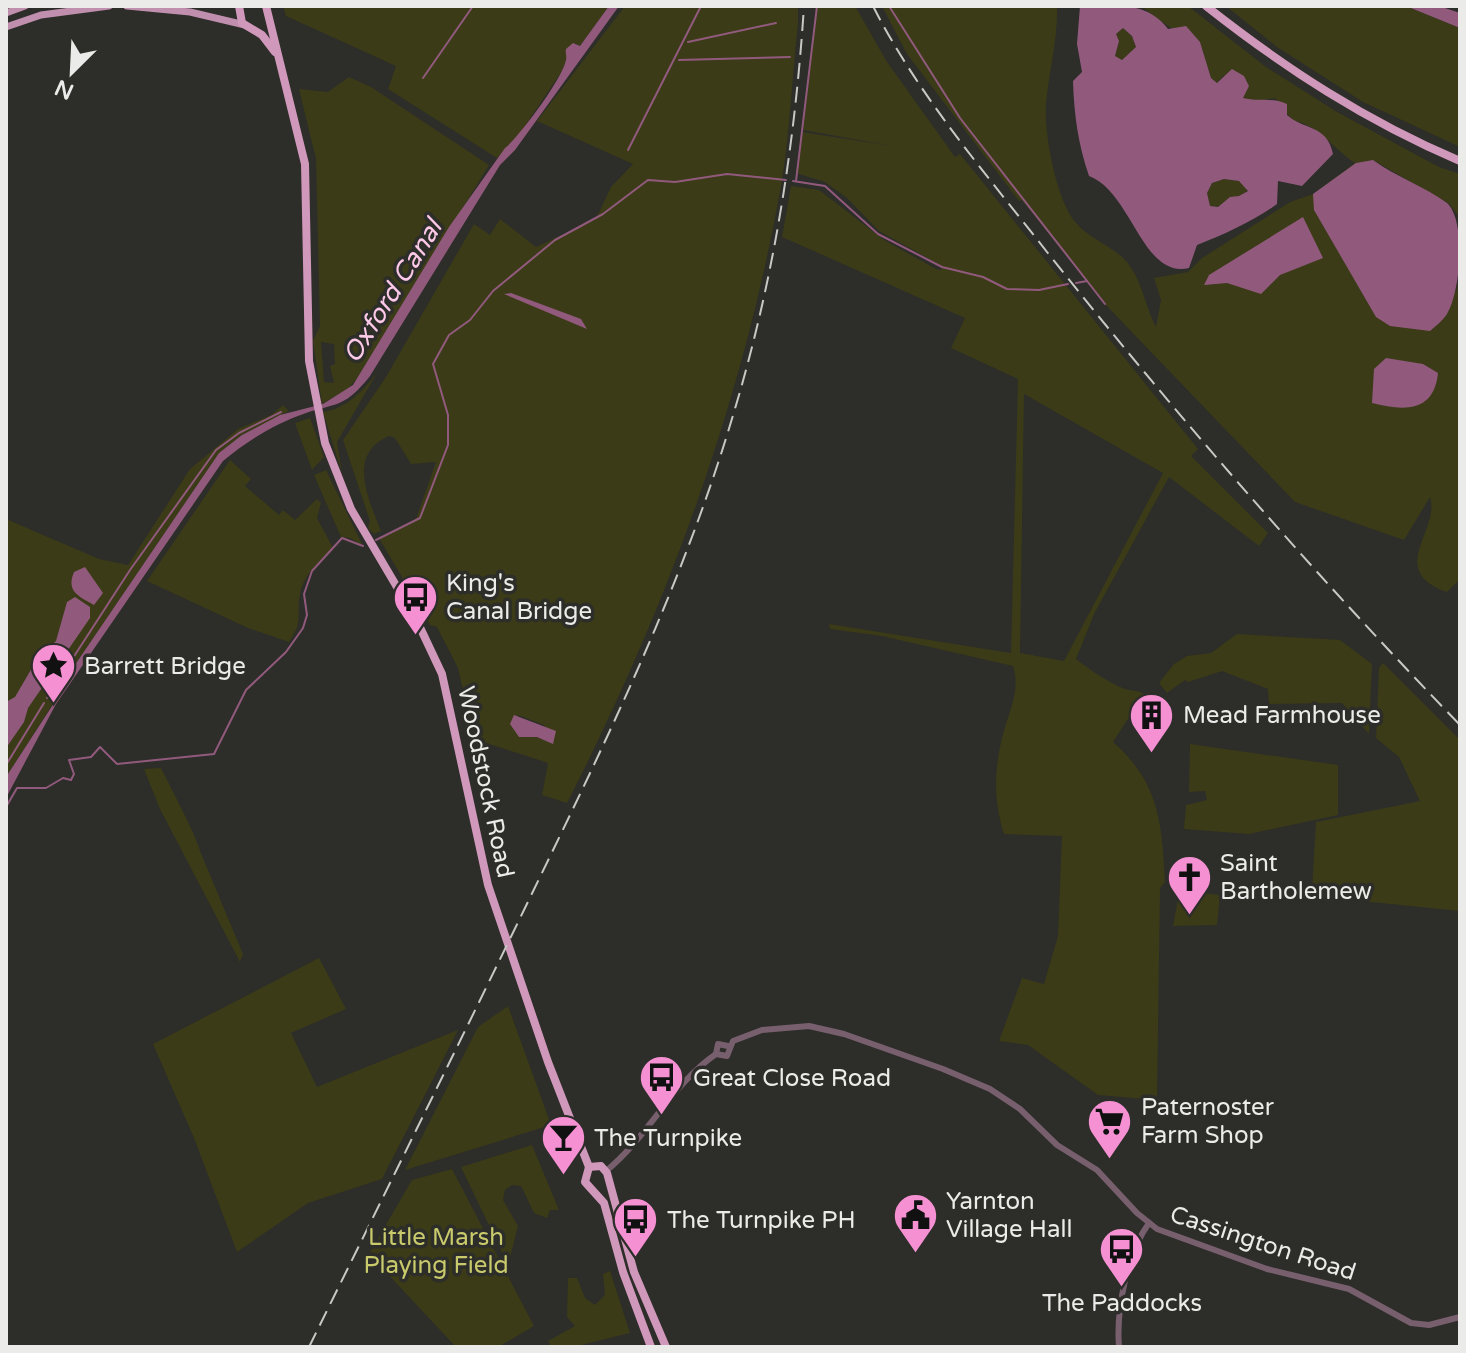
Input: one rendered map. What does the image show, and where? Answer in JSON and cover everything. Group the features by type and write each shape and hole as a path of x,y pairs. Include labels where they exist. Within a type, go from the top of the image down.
{"highway":[{"path":"239,6 238,16 277,56"},
{"path":"1206,6 1326,93 1408,139 1460,161"},
{"path":"248,26 265,21 266,8"},
{"path":"266,8 277,56"},
{"name":"Woodstock Road","path":"277,56 305,164 308,344 319,418 351,509 412,612 442,674 456,726 476,841 501,925 589,1167"},
{"path":"651,1347 623,1272 604,1203 584,1179 589,1167 597,1165 607,1175 634,1272 666,1347"},
{"path":"594,1189 605,1185 607,1175"}],"main road":[{"path":"6,13 25,6"},
{"path":"6,27 41,15 109,6"},
{"path":"127,6 190,12 248,26"}],"street":[{"name":"Cassington Road","path":"607,1175 633,1149 696,1069 716,1054 718,1044 728,1046 744,1035 777,1027 826,1029 963,1077 998,1094 1025,1112 1057,1145 1097,1170 1149,1223 1268,1269 1349,1289 1411,1323 1429,1325 1460,1317"},
{"path":"1119,1347 1127,1281 1137,1243 1149,1223"}],"green space":[{"path":"283,6 609,6 580,46 575,43 562,71 517,138 497,158 388,89 396,66 286,16"},
{"path":"625,6 798,6 781,186 765,266 723,425 668,580 637,655 567,803 542,795 548,763 474,739 458,668 437,627 430,625 379,538 416,519 436,462 411,464 395,438 389,436 376,444 368,454 364,478 381,531 374,534 368,528 370,521 343,440 386,377 474,224 490,235 500,219 536,247 596,219 611,187 633,164 537,121","holes":["518,715 544,725 553,743 537,737 519,737"]},
{"path":"816,6 855,6 887,62 955,157 960,154 1198,449 1191,456 1268,533 1259,546 1169,477 1094,614 1076,659 1112,683 1144,694 1113,742 1140,772 1149,788 1162,841 1165,882 1160,888 1157,1100 1098,1095 1028,1045 999,1041 1022,978 1044,984 1058,936 1062,836 1004,834 996,796 996,772 1015,692 1013,666 882,636 830,629 829,624 1011,653 1018,379 951,348 965,318 782,237 791,186 819,190 884,240 936,269 941,270 942,266 879,231 847,198 825,182 796,173 802,132 892,146 803,130","holes":["1024,394 1163,473 1064,661 1020,653"]},
{"path":"882,6 1057,6 1046,117 1057,183 1076,223 1128,263 1156,327 1161,300 1154,278 1188,272 1202,258 1290,202 1313,194 1355,163 1318,132 1292,120 1275,98 1257,101 1242,98 1224,75 1217,83 1211,78 1200,42 1175,30 1141,6 1188,6 1266,67 1337,112 1439,167 1460,174 1460,218 1449,204 1373,160 1456,292 1460,274 1458,581 1447,592 1429,583 1420,573 1417,561 1429,523 1430,497 1404,540 1295,502 1103,302 1022,200 1019,201 907,54"},
{"path":"1226,6 1406,6 1460,28 1460,147 1363,102 1277,47"},
{"path":"1123,28 1132,36 1136,48 1122,60 1115,57 1119,41 1116,34"},
{"path":"349,77 371,87 489,165 367,366 348,389 322,404 313,341 320,326 316,159 299,89 328,92","holes":["321,342 334,344 335,364 330,366 334,383 324,382"]},
{"path":"1224,179 1239,181 1248,190 1239,197 1230,197 1218,207 1210,206 1207,193 1212,183"},
{"path":"377,373 337,442 342,473 323,412 347,403"},
{"path":"283,405 289,411 242,435 219,453 62,684 54,702 6,777 6,519 99,559 128,565 190,469 238,429 271,415"},
{"path":"310,418 324,457 312,470 295,423"},
{"path":"230,460 251,479 245,486 279,515 283,510 295,520 317,499 321,503 317,518 333,548 305,580 300,594 298,623 289,642 248,628 147,581"},
{"path":"326,470 361,545 350,538 341,537 314,475"},
{"path":"1237,634 1340,640 1372,664 1369,734 1342,703 1269,704 1268,689 1222,671 1188,682 1185,680 1167,693 1159,683 1174,664 1187,656 1211,653"},
{"path":"1383,663 1460,740 1460,911 1321,897 1312,890 1316,822 1420,801 1399,757 1376,738 1379,668"},
{"path":"1190,744 1338,765 1338,815 1249,834 1184,829 1186,805 1207,800 1205,791 1189,792"},
{"path":"161,768 194,836 243,954 240,962 160,809 144,769"},
{"path":"1184,891 1220,895 1217,925 1173,926 1178,899"},
{"path":"319,958 346,1009 291,1033 317,1087 458,1030 382,1179 308,1203 237,1252 194,1138 153,1044"},
{"path":"508,1006 551,1125 405,1170 478,1027"},
{"path":"532,1145 559,1210 550,1210 547,1218 534,1213 521,1186 512,1185 505,1190 503,1200 518,1226 508,1265 461,1167"},
{"name":"Little Marsh Playing Field","path":"452,1169 534,1326 498,1347 456,1347 369,1254 412,1180"},
{"path":"610,1271 630,1333 573,1347 551,1347 548,1341 575,1326 567,1317 568,1278 577,1278 585,1298 595,1305 605,1295 603,1274"}],"shaded area":[{"path":"609,6 619,6 515,150 500,165 370,376 348,398 273,427 223,461 56,704 6,798 6,777 54,703 62,684 219,453 242,435 280,415 323,404 353,385 449,227 549,93 563,68 566,49 573,43 580,46"},
{"path":"1080,6 1140,9 1150,13 1168,29 1186,26 1200,42 1211,78 1217,83 1232,69 1244,76 1249,86 1243,98 1287,104 1287,115 1326,137 1333,154 1302,186 1278,181 1277,204 1239,227 1197,245 1189,268 1173,268 1160,261 1148,248 1104,185 1089,176 1079,141 1074,105 1073,81 1082,72 1077,44","holes":["1123,28 1132,36 1136,47 1122,60 1115,56 1119,41 1116,34","1224,179 1239,181 1248,191 1230,197 1218,207 1210,206 1207,193 1212,183"]},
{"path":"1406,6 1439,6 1460,13 1460,28"},
{"path":"1373,160 1447,203 1457,224 1459,256 1456,289 1447,314 1430,331 1390,326 1376,317 1314,210 1313,194 1356,163"},
{"path":"1303,217 1323,258 1280,275 1261,294 1227,283 1204,285 1209,275"},
{"path":"511,293 581,319 587,329 504,294"},
{"path":"1386,358 1423,364 1438,373 1435,386 1424,402 1405,408 1372,403 1374,369"},
{"path":"85,567 103,593 94,605 79,596 72,584 74,572"},
{"path":"75,597 90,607 90,618 28,708 24,722 6,748 6,702 15,697 39,656 56,641 67,602"},
{"path":"514,715 556,731 553,744 537,737 519,737 510,724"}],"waterway":[{"path":"423,78 473,6"},
{"path":"628,150 701,6"},
{"path":"796,181 817,6"},
{"path":"889,6 960,118 1105,304"},
{"path":"688,42 776,23"},
{"path":"679,60 790,57"},
{"path":"376,540 420,518 448,445 448,415 433,364 449,335 470,320 493,291 555,240 603,214 648,180 675,182 727,174 786,180"},
{"path":"793,181 825,186 878,234 942,267 983,277 1007,289 1039,290 1068,284"},
{"path":"1076,283 1087,281"},
{"path":"47,698 130,570 216,450 239,433 281,412"},
{"path":"6,807 17,788 46,788 63,778 71,780 74,774 69,760 91,757 100,747 117,764 214,754 246,690 286,652 303,628 307,615 304,594 312,571 342,538 363,546"},
{"path":"6,765 44,703"}],"railway":[{"path":"309,1347 594,765 646,650 694,532 734,412 761,312 781,211 795,109 804,6"},
{"path":"873,6 911,71 954,133 1096,313 1299,552 1460,725"}],"place":[{"name":"King's Canal Bridge","path":"415,636"},
{"name":"Barrett Bridge","path":"53,705"},
{"name":"Mead Farmhouse","path":"1152,754"},
{"name":"Saint Bartholemew","path":"1189,916"},
{"name":"Great Close Road","path":"662,1117"},
{"name":"Paternoster Farm Shop","path":"1110,1160"},
{"name":"The Turnpike","path":"563,1177"},
{"name":"Yarnton Village Hall","path":"915,1254"},
{"name":"The Turnpike PH","path":"636,1259"},
{"name":"The Paddocks","path":"1122,1288"}],"water label":[{"name":"Oxford Canal","path":"392,291"}]}
